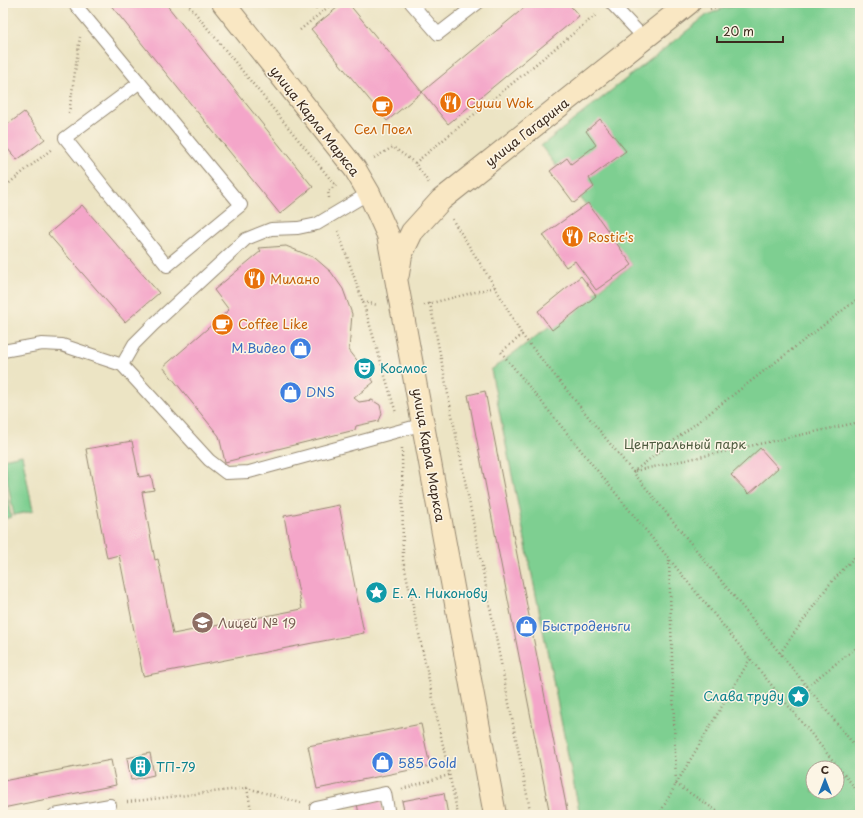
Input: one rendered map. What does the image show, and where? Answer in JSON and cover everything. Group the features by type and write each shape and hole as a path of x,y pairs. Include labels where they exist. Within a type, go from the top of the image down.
{"main road":[{"name":"улица Карла Маркса","path":"223,3 355,169 388,235 495,815"},
{"name":"улица Гагарина","path":"397,283 401,255 412,232 441,200 689,3"}],"lane":[{"path":"74,3 241,206 167,266 65,138 139,83"},
{"path":"411,3 438,34 478,3"},
{"path":"611,3 645,39"},
{"path":"122,364 134,344 246,239 271,229 298,228 318,224 368,193"},
{"path":"3,351 42,344 62,345 122,364 209,460 226,473 250,472 424,424"},
{"path":"316,808 385,794 389,815"},
{"path":"54,815 110,804"}],"path":[{"path":"187,3 336,186"},
{"path":"300,30 332,3"},
{"path":"415,163 599,13"},
{"path":"3,188 65,138 83,14"},
{"path":"363,302 402,310 495,287"},
{"path":"633,472 860,297"},
{"path":"430,303 531,815"},
{"path":"860,752 522,335 501,352 860,794"},
{"path":"633,472 860,422"},
{"path":"780,653 828,586 860,551"},
{"path":"669,559 676,784"},
{"path":"807,686 860,645"},
{"path":"659,815 750,659"},
{"path":"385,794 450,775"},
{"path":"676,784 723,815"},
{"path":"110,804 247,788 316,808"},
{"path":"247,788 252,815"}],"green space":[{"name":"Центральный парк","path":"752,3 860,3 860,815 580,815 491,370 632,265 541,146 707,15 724,8"},
{"path":"22,455 33,511 14,515 3,459"},
{"path":"3,476 11,517 3,519"}],"building":[{"path":"109,3 165,3 313,187 280,214"},
{"path":"311,3 322,3 316,9"},
{"path":"343,3 348,3 422,92 387,121 311,29"},
{"path":"530,3 568,3 579,16 448,124 422,92"},
{"path":"24,112 45,139 17,160 3,143 3,128"},
{"path":"600,119 626,151 589,178 594,187 574,203 550,171 567,158 571,164 596,145 586,131"},
{"path":"588,203 632,265 596,290 575,261 566,267 543,235"},
{"path":"82,205 159,293 125,322 48,234"},
{"name":"Космос","path":"286,246 315,258 331,272 343,289 352,314 349,350 374,382 354,398 359,402 372,400 380,405 382,414 379,421 356,426 355,430 225,462 219,436 163,367 229,310 214,290 261,251 259,248"},
{"path":"581,276 596,296 552,330 538,311"},
{"path":"485,391 568,815 550,815 468,395"},
{"path":"132,441 139,477 151,475 154,490 142,492 155,560 158,559 173,634 302,609 284,516 339,505 364,633 143,676 119,555 107,558 86,449"},
{"path":"760,448 778,468 749,494 731,475"},
{"path":"421,724 430,766 317,789 308,746"},
{"name":"ТП-79","path":"150,753 154,775 131,780 127,758"},
{"path":"111,760 116,785 3,808 3,781"},
{"path":"444,793 448,815 405,815 402,801"},
{"path":"381,799 383,813 359,815 357,803"}],"place":[{"name":"Суши Wok","path":"450,103"},
{"name":"Сел Поел","path":"383,107"},
{"name":"Rostic's","path":"573,237"},
{"name":"Милано","path":"254,279"},
{"name":"Coffee Like","path":"222,324"},
{"name":"М.Видео","path":"301,348"},
{"name":"Космос","path":"364,368"},
{"name":"DNS","path":"291,392"},
{"name":"Е. А. Никонову","path":"377,593"},
{"name":"Лицей № 19","path":"203,623"},
{"name":"Быстроденьги","path":"527,626"},
{"name":"Слава труду","path":"799,696"},
{"name":"585 Gold","path":"383,763"},
{"name":"ТП-79","path":"141,767"}]}
